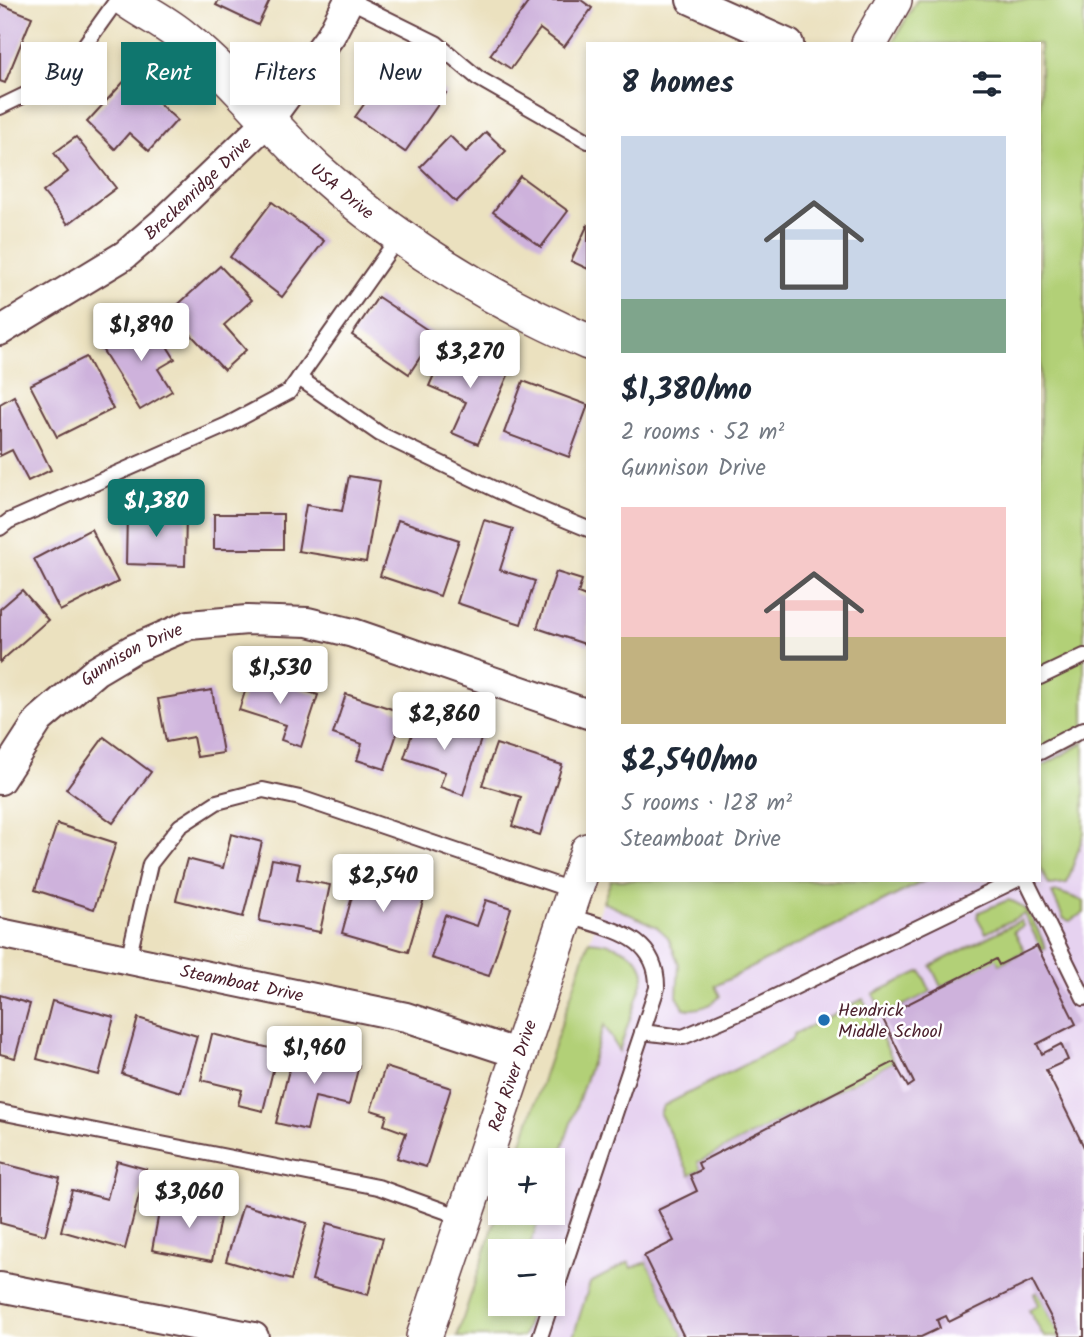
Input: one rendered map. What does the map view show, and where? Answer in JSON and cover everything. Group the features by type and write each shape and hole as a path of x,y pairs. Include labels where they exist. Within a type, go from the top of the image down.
{"street":[{"name":"Breckenridge Drive","path":"0,331 125,256 269,121 331,35 349,0"},
{"path":"691,0 785,42"},
{"path":"870,42 894,0"},
{"name":"USA Drive","path":"130,2 184,37 315,168 400,235 445,268 545,324 586,341"},
{"name":"Gunnison Drive","path":"0,780 39,720 96,671 133,649 189,625 247,620 308,622 353,633 586,712"},
{"name":"Red River Drive","path":"424,1337 586,857"},
{"name":"Steamboat Drive","path":"0,933 405,1017 519,1054"},
{"path":"0,1287 254,1337"}],"lane":[{"path":"349,0 436,43 478,78 586,140"},
{"path":"0,107 62,77 130,2"},
{"path":"0,527 227,425 289,392 400,235"},
{"path":"299,379 380,434 513,498 586,528"},
{"path":"1041,677 1084,656"},
{"path":"1041,751 1084,729"},
{"path":"128,960 150,864 180,826 218,802 263,790 300,798 571,903 647,949 657,969 657,988 565,1263"},
{"path":"642,1032 683,1037 760,1004 1012,882"},
{"path":"1027,882 1084,998"},
{"path":"0,1112 378,1187 464,1218"},
{"path":"540,1337 547,1316"}],"shaded area":[{"name":"Hendrick Middle School","path":"1084,740 1084,1337 458,1337 488,1248 488,1316 565,1316 565,1239 491,1239 496,1225 565,1225 565,1148 521,1148 609,882 1041,882 1041,761"}],"green space":[{"path":"917,0 1084,0 1084,740 1041,761 1041,42 893,42"},
{"path":"1084,743 1084,833 1067,883 1049,885 1041,869 1041,766"},
{"path":"610,882 922,882 715,986 720,996 717,1000 694,1009 684,1008 677,996 679,964 668,937 657,927 603,902"},
{"path":"1058,892 1084,901 1084,913 1070,921 1064,919 1052,893"},
{"path":"1008,900 1016,902 1027,912 1046,948 1042,950 1024,914 986,933 977,917 979,912"},
{"path":"1021,920 1023,926 1014,931 1025,951 999,965 996,960 941,987 931,966"},
{"path":"589,941 625,950 643,968 644,977 619,1051 604,1025 562,1148 520,1148"},
{"path":"921,971 931,992 884,1015 873,994"},
{"path":"863,999 894,1062 698,1162 701,1170 690,1175 660,1114 663,1106 791,1041 794,1034"},
{"path":"494,1225 537,1225 532,1239 489,1239"},
{"path":"488,1243 488,1316 530,1316 523,1337 457,1337"},
{"path":"629,1262 632,1268 647,1262 684,1337 573,1337 590,1283"},
{"path":"1038,1292 1061,1337 1044,1337 1029,1310 1039,1305 1034,1294"}],"building":[{"path":"219,0 270,0 258,25 216,5"},
{"path":"530,0 581,0 592,8 564,47 540,29 511,69 490,55"},
{"path":"0,4 32,17 5,83 0,81"},
{"path":"121,85 121,105 161,105 177,120 149,151 129,133 115,149 87,122 103,105 107,105 107,100"},
{"path":"364,105 438,105 405,152 355,117"},
{"path":"486,132 506,151 456,202 420,167 450,136 466,152"},
{"path":"76,137 116,188 68,224 43,192 68,172 54,153"},
{"path":"520,176 568,211 541,247 493,212"},
{"path":"272,202 324,241 282,297 230,257"},
{"path":"586,228 586,268 571,261"},
{"path":"220,266 252,300 224,325 246,350 224,370 170,312"},
{"path":"378,297 435,335 409,374 352,335"},
{"path":"150,319 175,359 158,369 172,391 140,410 102,349"},
{"path":"447,345 509,373 478,444 452,433 466,402 429,386"},
{"path":"86,357 113,409 57,437 30,385"},
{"path":"523,381 586,404 569,457 504,433"},
{"path":"14,396 51,470 28,481 12,450 0,456 0,404"},
{"path":"349,476 380,481 366,562 298,551 306,505 342,511"},
{"path":"127,513 186,515 185,566 126,564"},
{"path":"214,514 283,514 283,549 214,549"},
{"path":"398,520 459,540 440,596 380,576"},
{"path":"484,520 513,529 500,570 535,581 521,624 457,603"},
{"path":"91,529 118,582 60,611 34,559"},
{"path":"556,572 582,580 578,594 586,597 586,644 537,628"},
{"path":"22,590 48,620 0,662 0,609"},
{"path":"251,673 318,695 301,747 281,740 286,725 239,710"},
{"path":"212,690 223,753 197,757 193,737 166,742 158,699"},
{"path":"346,694 404,713 385,769 357,760 362,744 333,734"},
{"path":"418,716 482,736 463,795 440,787 445,772 404,758"},
{"path":"104,737 151,772 113,823 66,789"},
{"path":"496,744 562,765 540,835 512,826 521,797 482,785"},
{"path":"57,824 116,843 94,909 35,890"},
{"path":"231,834 262,842 243,917 176,900 187,859 223,868"},
{"path":"272,859 300,864 297,879 330,885 320,932 259,921"},
{"path":"358,875 425,895 408,952 342,933"},
{"path":"486,900 511,908 489,976 431,958 445,915 477,926"},
{"path":"1037,946 1076,1024 1037,1044 1042,1054 1061,1044 1068,1060 1046,1070 1084,1147 1084,1337 1061,1337 1032,1281 949,1322 946,1316 937,1320 940,1328 921,1337 684,1337 644,1256 674,1241 658,1210 697,1191 690,1175 701,1170 698,1163 894,1062 908,1087 914,1083 882,1017 996,959 999,965"},
{"path":"0,995 30,1004 15,1058 0,1054"},
{"path":"52,1001 114,1017 99,1075 37,1059"},
{"path":"138,1018 197,1036 181,1092 122,1074"},
{"path":"212,1034 278,1050 263,1111 238,1105 242,1090 201,1080"},
{"path":"294,1049 359,1065 349,1105 315,1097 307,1130 276,1123"},
{"path":"385,1067 451,1088 426,1167 397,1158 406,1133 384,1125 387,1115 371,1110"},
{"path":"117,1161 146,1169 125,1249 61,1231 72,1190 107,1199"},
{"path":"0,1163 60,1178 45,1235 0,1223"},
{"path":"195,1197 223,1202 212,1261 152,1250 160,1207 192,1213"},
{"path":"243,1205 307,1223 291,1280 226,1261"},
{"path":"327,1223 383,1238 368,1295 312,1280"}],"place":[{"name":"Hendrick Middle School","path":"824,1020"}]}
